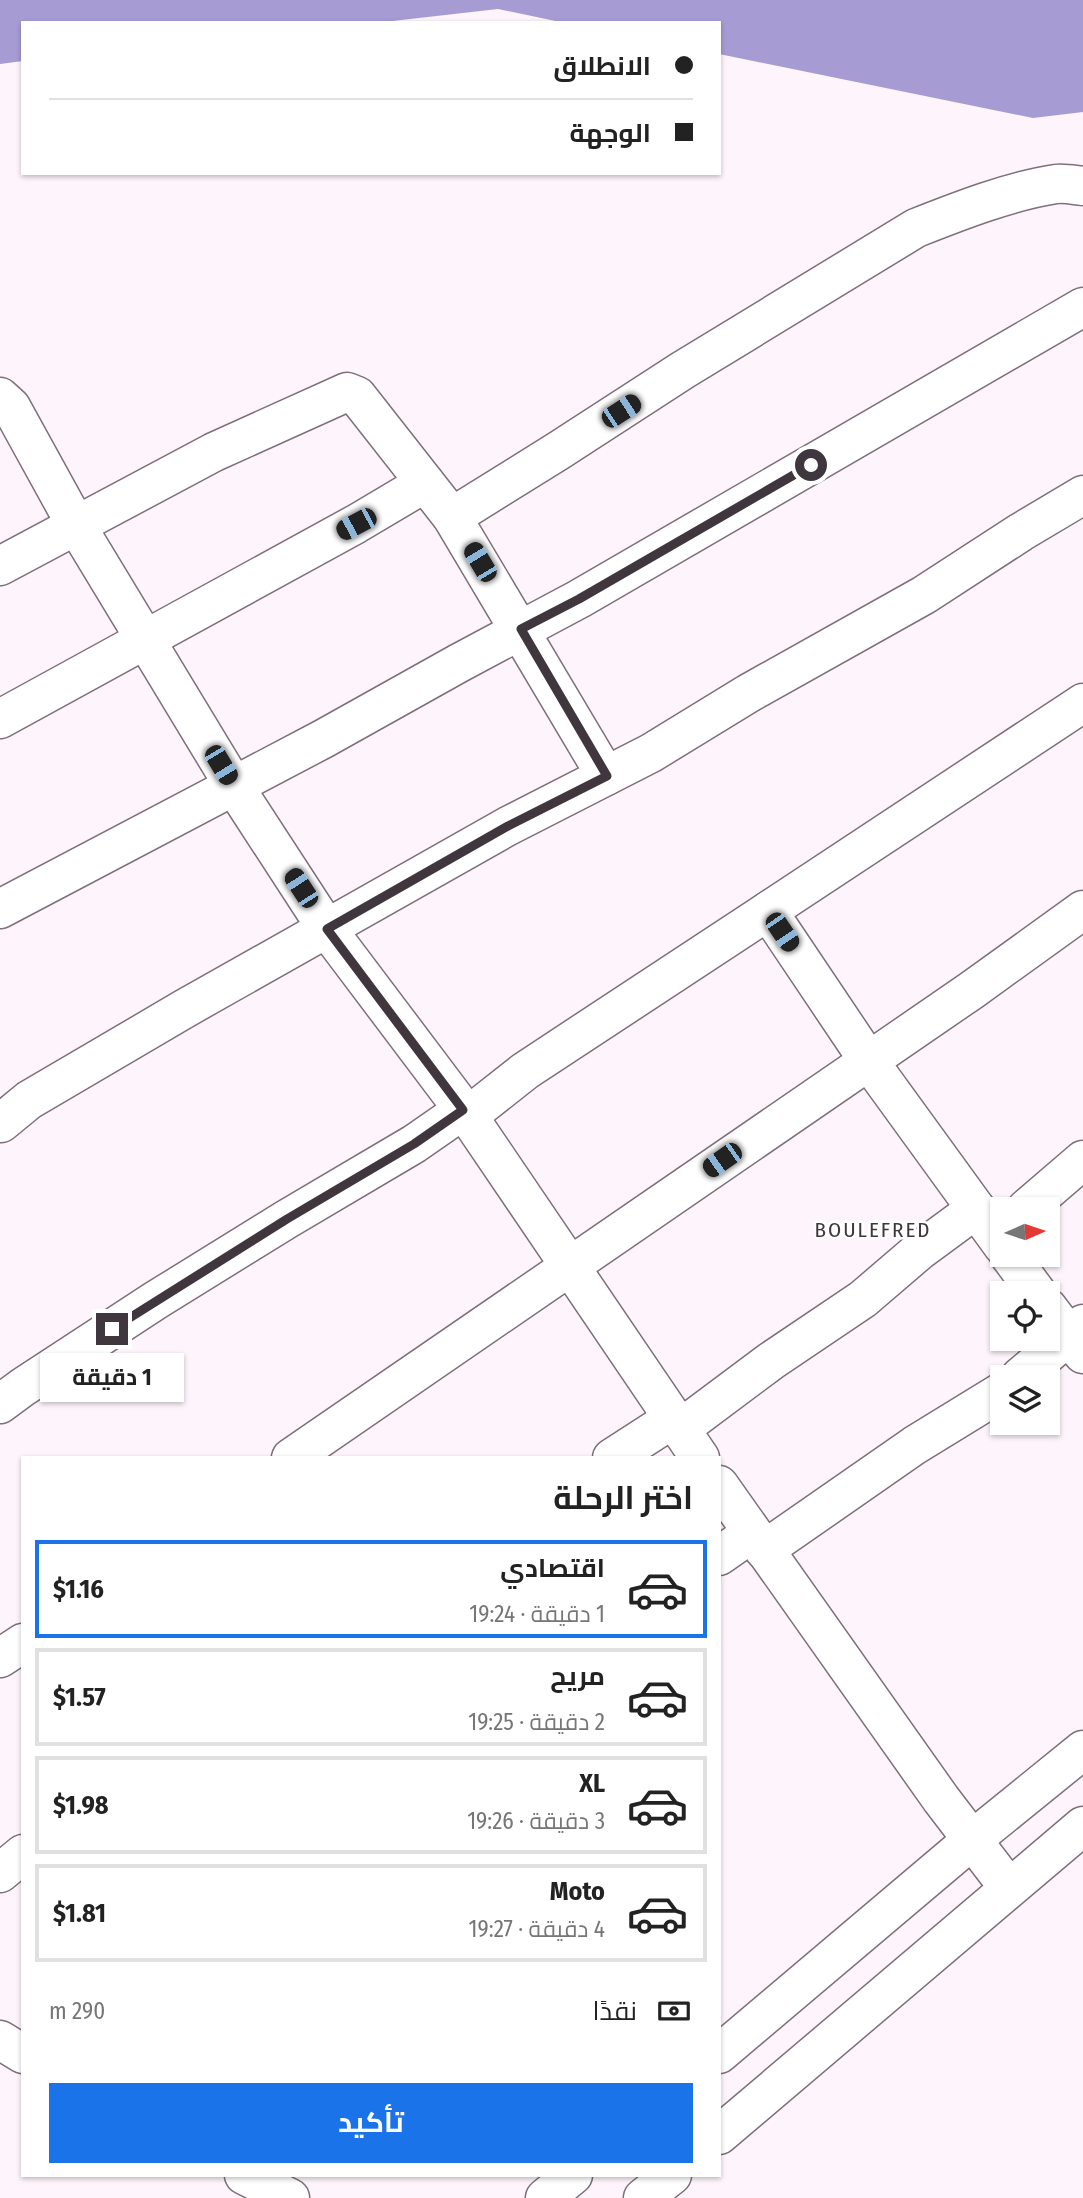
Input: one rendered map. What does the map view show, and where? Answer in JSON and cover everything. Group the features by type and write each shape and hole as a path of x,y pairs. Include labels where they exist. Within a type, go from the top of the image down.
{"street":[{"path":"452,517 683,370 916,228 950,214 1058,184 1083,186"},
{"path":"0,909 234,786 591,592 1083,307"},
{"path":"0,566 214,452 347,393 357,396 452,517 607,776"},
{"path":"0,397 11,407 76,526 234,786 327,929 465,1113 685,1435"},
{"path":"0,719 356,524 425,483"},
{"path":"1,1123 29,1100 184,1009 508,826 652,753 749,693 924,595 1083,495"},
{"path":"0,1404 156,1300 465,1113 524,1071 1083,703"},
{"path":"294,1456 972,990 1083,910"},
{"path":"768,911 868,1060 990,1226"},
{"path":"1040,1197 1083,1160"},
{"path":"618,1456 685,1435 771,1361 863,1298 919,1251 990,1236"},
{"path":"1033,1365 1071,1331"},
{"path":"721,1555 758,1542 990,1399"},
{"path":"721,1488 941,1799 1009,1888"},
{"path":"0,1658 21,1644"},
{"path":"721,2052 1083,1750"},
{"path":"721,2133 1083,1826"},
{"path":"0,1873 21,1856"},
{"path":"0,2040 21,2053"},
{"path":"248,2177 290,2198"},
{"path":"545,2198 571,2177"},
{"path":"643,2198 669,2177"}],"shaded area":[{"path":"0,0 1083,0 1083,112 1033,118 721,54 721,21 555,21 498,9 393,21 21,21 21,61 0,64"}],"district":[{"name":"BOULEFRED","path":"873,1230"}],"route":[{"path":"112,1329 287,1219 414,1144 463,1110 327,929 508,826 607,776 521,629 579,599 811,465"}]}
